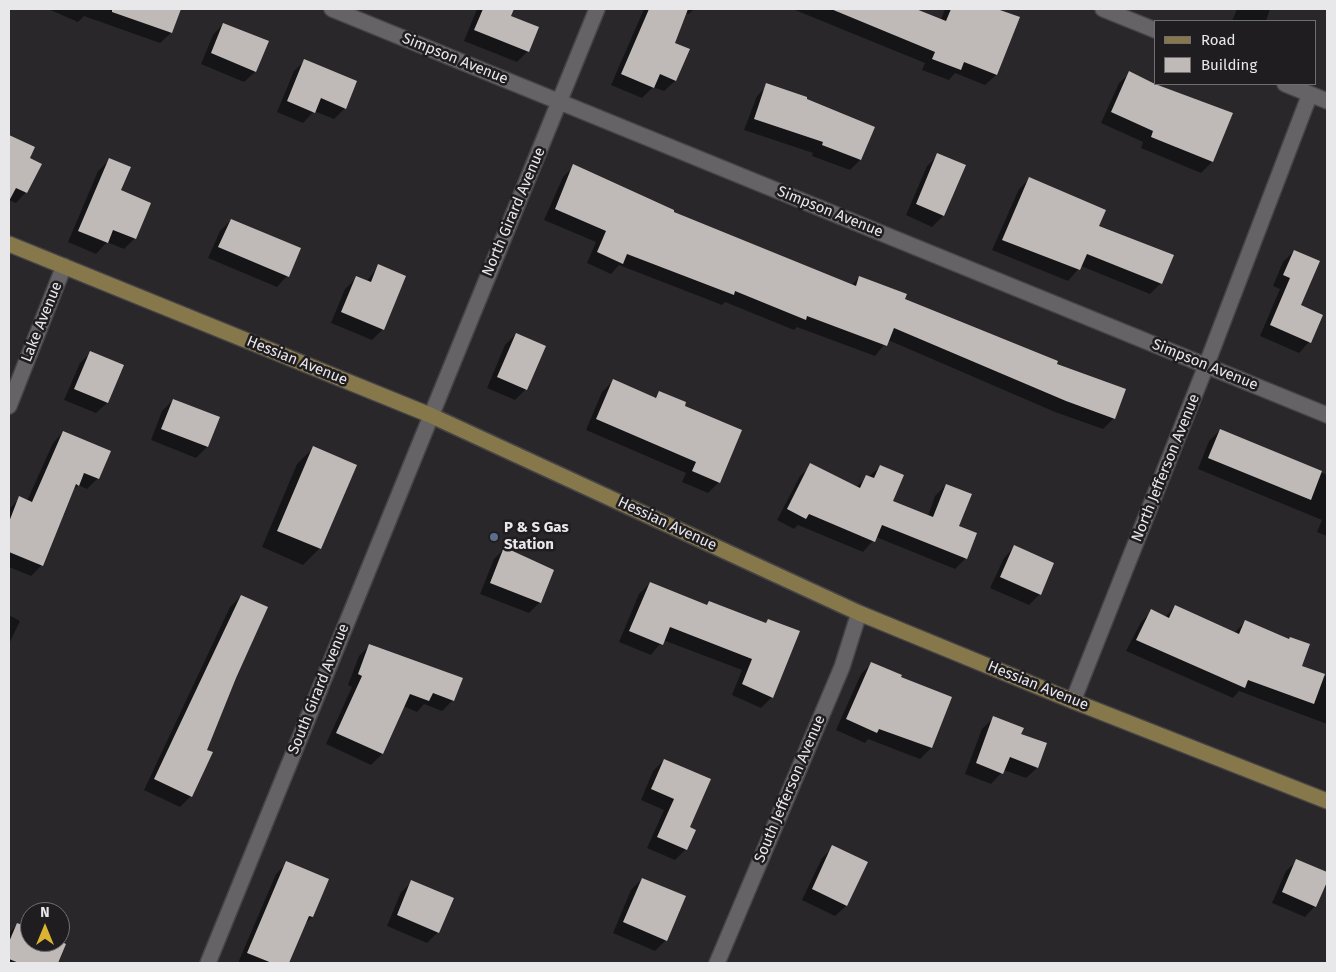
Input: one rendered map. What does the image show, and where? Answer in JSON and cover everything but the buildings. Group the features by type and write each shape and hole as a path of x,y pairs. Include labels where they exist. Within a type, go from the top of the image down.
{"main road":[{"name":"Hessian Avenue","path":"9,244 430,415 860,612 1073,701 1327,801"}],"street":[{"name":"Simpson Avenue","path":"332,9 1327,415"},
{"name":"North Girard Avenue","path":"430,415 597,9"},
{"path":"1103,9 1154,30"},
{"path":"1288,85 1327,101"},
{"name":"North Jefferson Avenue","path":"1073,701 1206,366 1310,94"},
{"name":"Lake Avenue","path":"9,406 64,266"},
{"name":"South Girard Avenue","path":"208,963 430,415"},
{"name":"South Jefferson Avenue","path":"717,963 842,667 860,612"}],"place":[{"name":"P & S Gas Station","path":"494,537"}]}
